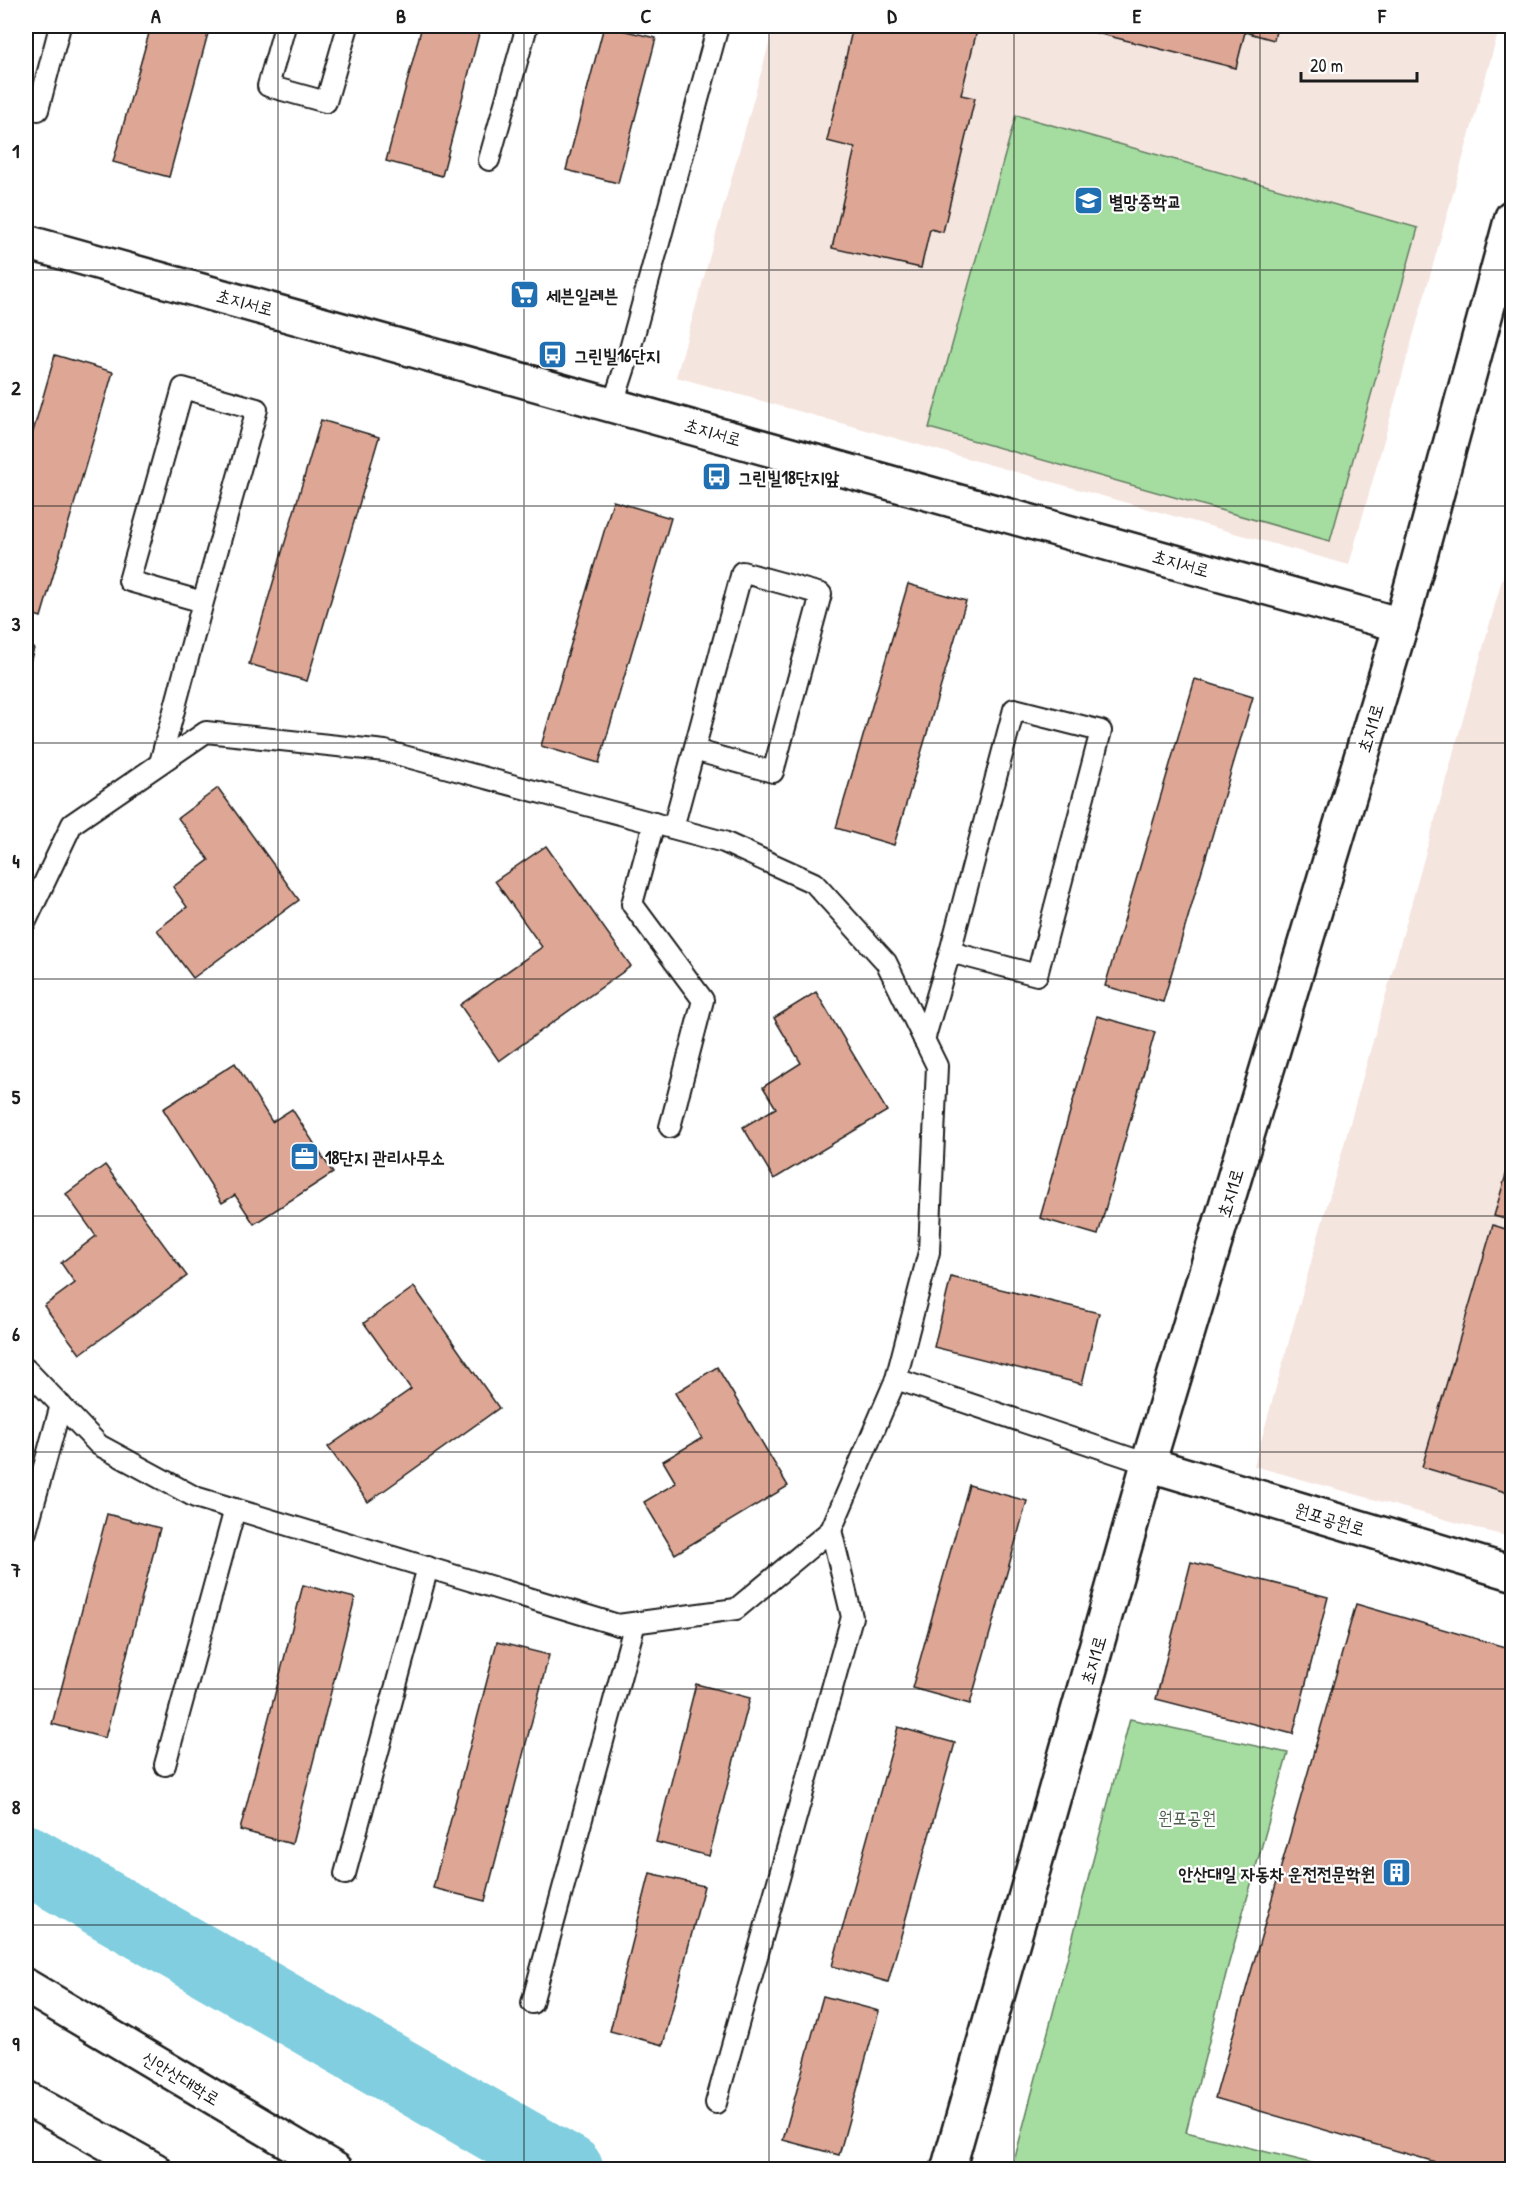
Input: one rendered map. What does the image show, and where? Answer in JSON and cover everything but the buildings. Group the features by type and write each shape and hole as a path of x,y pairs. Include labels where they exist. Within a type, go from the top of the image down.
{"street":[{"name":"초지1로","path":"948,2169 1148,1464 1401,625 1512,217"},
{"name":"초지서로","path":"26,242 1401,625"},
{"name":"원포공원로","path":"1148,1464 1512,1573"},
{"name":"신안산대학로","path":"26,1986 336,2169"},
{"path":"26,2098 154,2169"}],"lane":[{"path":"38,110 60,26"},
{"path":"285,26 268,86 326,102 348,26"},
{"path":"489,160 527,26"},
{"path":"613,404 627,364 718,26"},
{"path":"160,763 202,602 257,409 183,388 129,581 202,602"},
{"path":"674,828 694,750 742,572 821,594 773,772 694,750"},
{"path":"924,1040 950,952 1014,709 1101,731 1037,975 950,952"},
{"path":"26,921 72,824 206,732 385,751 724,842 814,883 886,962 937,1066 929,1252 896,1378 831,1530 736,1609 618,1625 195,1497 99,1445 26,1369"},
{"path":"654,823 632,904 703,1000 669,1127"},
{"path":"896,1378 1148,1464"},
{"path":"26,1532 61,1405"},
{"path":"165,1765 235,1509"},
{"path":"716,2103 852,1617 831,1530"},
{"path":"345,1874 428,1567"},
{"path":"532,2002 635,1623"}],"shaded area":[{"name":"별망중학교","path":"774,26 1500,26 1349,565 676,377"},
{"path":"1512,544 1512,1538 1254,1466"}],"green space":[{"path":"1016,115 1418,228 1330,541 929,428"},
{"name":"원포공원","path":"1130,1719 1288,1753 1228,1966 1186,2132 1336,2169 1012,2169"}],"waterway":[{"path":"26,1859 569,2170"}],"place":[{"name":"별망중학교","path":"1088,201"},
{"name":"세븐일레븐","path":"525,295"},
{"name":"그린빌16단지","path":"553,355"},
{"name":"그린빌18단지앞","path":"717,477"},
{"name":"18단지 관리사무소","path":"304,1157"},
{"name":"안산대일 자동차 운전전문학원","path":"1396,1873"}]}
